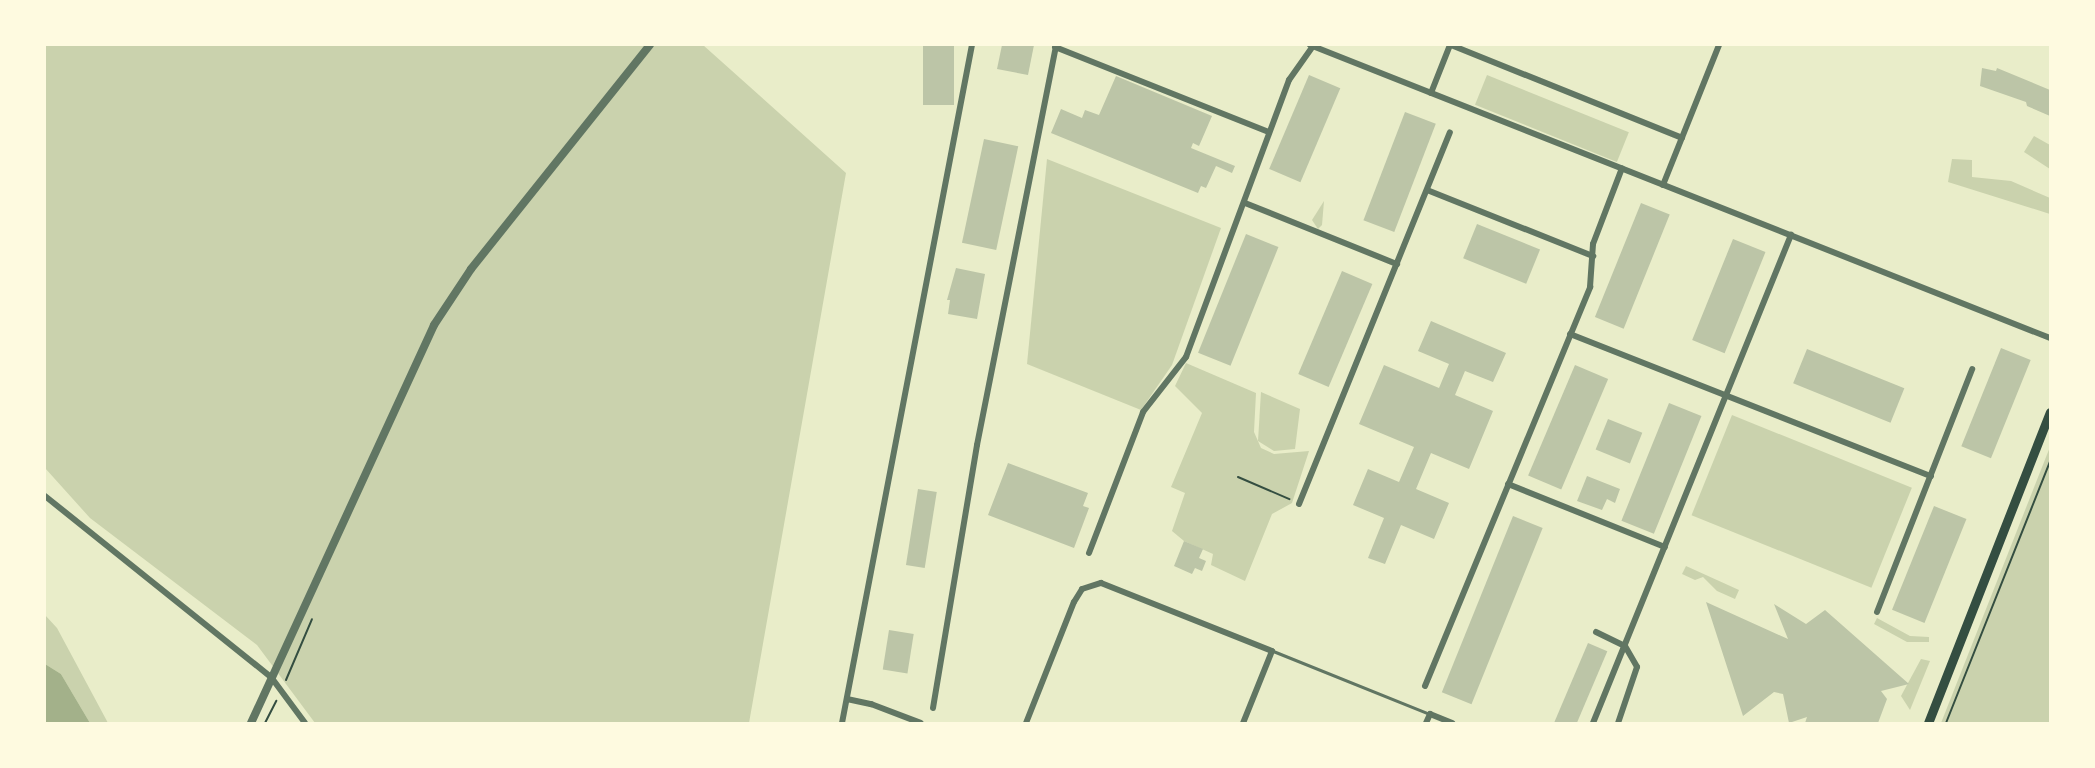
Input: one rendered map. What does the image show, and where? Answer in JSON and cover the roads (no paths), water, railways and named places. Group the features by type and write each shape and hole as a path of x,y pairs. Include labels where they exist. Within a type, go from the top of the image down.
{"main road":[{"path":"1928,723 2050,412"}],"street":[{"path":"251,723 410,370 439,317 471,268 650,45"},
{"path":"842,723 972,45"},
{"path":"1431,93 1450,45 1682,138"},
{"path":"1663,185 1719,45"},
{"path":"933,708 995,355 1055,46 1269,132"},
{"path":"1089,553 1143,412 1186,357 1289,80 1312,46 2050,338"},
{"path":"1299,504 1450,133"},
{"path":"1425,686 1590,287 1593,244 1622,168"},
{"path":"1427,190 1593,256"},
{"path":"1245,203 1397,264"},
{"path":"1593,723 1791,235"},
{"path":"1570,334 1931,476"},
{"path":"1877,612 1972,369"},
{"path":"1508,484 1665,547"},
{"path":"45,496 271,677 305,723"},
{"path":"1026,723 1074,602 1091,583 1101,583 1272,651 1243,723"},
{"path":"1596,632 1625,646 1638,667 1618,723"},
{"path":"847,699 871,704 921,723"},
{"path":"1426,723 1430,714 1452,723"}],"lane":[{"path":"1272,651 1430,714"}]}
